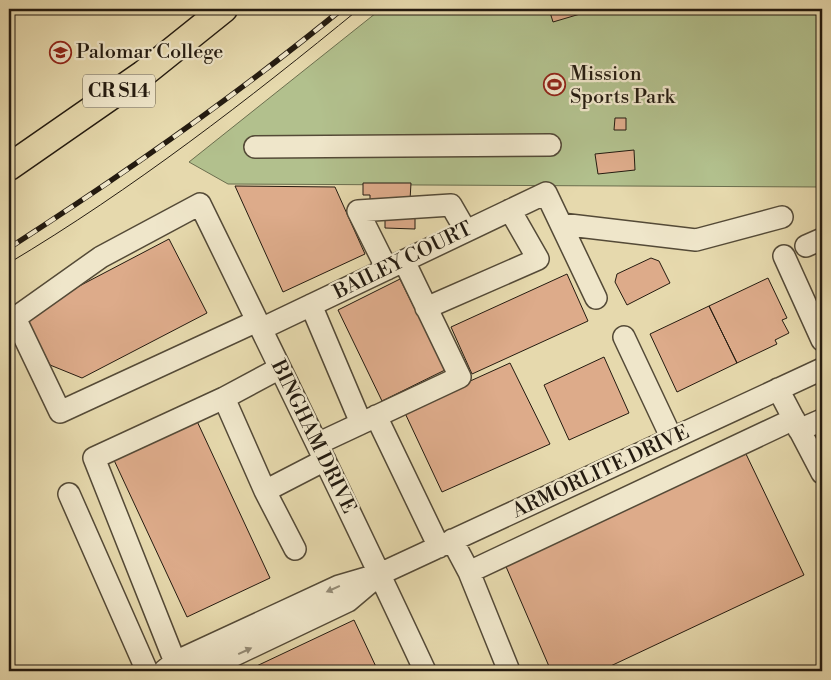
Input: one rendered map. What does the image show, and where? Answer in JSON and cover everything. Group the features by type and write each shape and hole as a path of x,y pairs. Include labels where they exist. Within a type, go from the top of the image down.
{"main road":[{"name":"CR S14","path":"9,167 143,74 224,9"}],"street":[{"path":"255,147 550,145"},
{"name":"BAILEY COURT","path":"200,204 101,257 15,318 60,412 259,325 311,305 546,193 561,224"},
{"name":"BINGHAM DRIVE","path":"200,204 380,574 425,671"},
{"path":"265,491 368,420 460,377 426,308 358,211 451,205 466,231"},
{"path":"426,308 538,259 510,210"},
{"path":"561,224 696,240 782,217"},
{"path":"561,224 596,298"},
{"path":"784,256 822,340"},
{"path":"311,305 368,420 445,544 469,572 509,671"},
{"path":"624,337 672,439"},
{"path":"170,666 94,458 224,398 280,368"},
{"name":"ARMORLITE DRIVE","path":"170,666 339,586 380,574 822,369"},
{"path":"778,389 822,473"},
{"path":"224,398 265,491 295,549"},
{"path":"469,572 796,425 822,420"},
{"path":"68,494 147,671"},
{"name":"ARMORLITE DRIVE","path":"201,671 348,601 380,574"}],"green space":[{"name":"Mission Sports Park","path":"381,9 822,9 822,187 228,184 189,162"}],"building":[{"path":"549,9 578,9 580,14 553,22"},
{"path":"615,118 626,118 626,130 614,130"},
{"path":"634,150 635,170 598,174 595,154"},
{"path":"363,183 411,183 410,200 370,200 370,195 363,195"},
{"path":"235,186 335,187 365,254 283,292"},
{"path":"385,214 415,215 415,229 385,228"},
{"path":"169,239 207,313 82,378 50,365 24,315"},
{"path":"651,258 659,261 670,283 627,305 615,282 617,274"},
{"path":"567,274 588,321 472,374 451,327"},
{"path":"768,278 787,318 782,320 789,333 775,340 777,344 737,363 709,306"},
{"path":"400,279 445,370 382,401 338,310"},
{"path":"709,306 737,363 677,392 650,334"},
{"path":"604,357 629,413 569,440 544,385"},
{"path":"510,363 550,444 442,492 404,411"},
{"path":"196,419 270,578 187,617 113,458"},
{"path":"746,454 804,575 600,671 551,671 504,562"},
{"path":"354,620 378,671 246,671"}],"tram line":[{"path":"9,263 55,235 145,174 275,77 359,9"}],"railway":[{"path":"9,248 95,192 179,133 261,73 342,9"}],"place":[{"name":"Palomar College","path":"60,52"},
{"name":"Mission Sports Park","path":"554,85"}]}
